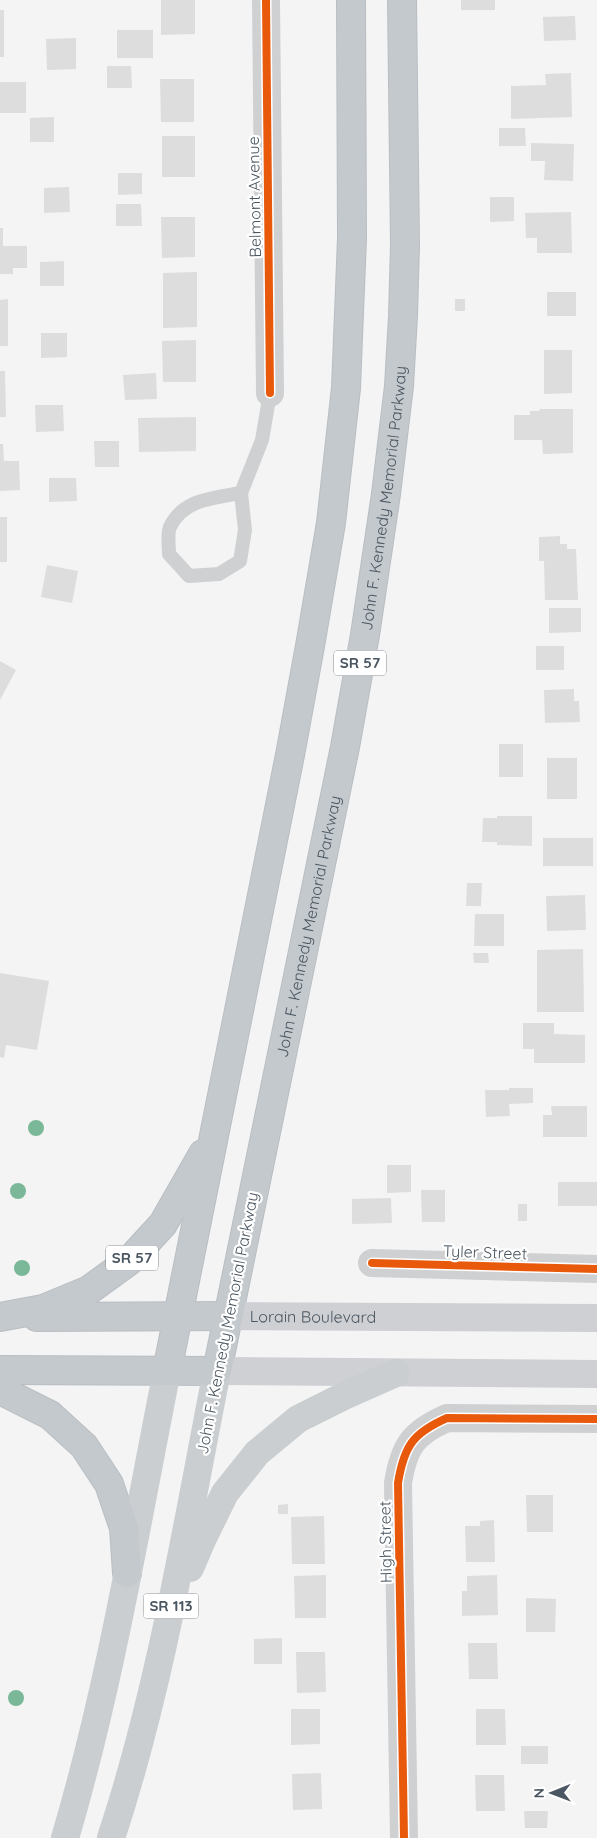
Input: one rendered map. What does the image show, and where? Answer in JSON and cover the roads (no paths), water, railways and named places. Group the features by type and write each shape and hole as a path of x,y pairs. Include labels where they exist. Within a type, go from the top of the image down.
{"highway":[{"name":"SR 57","path":"0,1317 43,1309 89,1290 129,1261 163,1224 214,1136 290,755 331,523 346,388 352,238 351,0"},
{"name":"John F. Kennedy Memorial Parkway","path":"217,1371 346,747 386,494 399,386 403,316 405,245 402,0"},
{"name":"SR 113","path":"167,1371 214,1136"},
{"name":"Lorain Boulevard","path":"0,1317 228,1316"},
{"path":"0,1370 217,1371"},
{"path":"0,1390 50,1415 84,1446 109,1484 124,1528 127,1573"}],"main road":[{"name":"Lorain Boulevard","path":"228,1316 597,1318"},
{"name":"SR 113","path":"65,1838 76,1801 98,1708 167,1371"},
{"path":"217,1371 597,1374"},
{"name":"John F. Kennedy Memorial Parkway","path":"111,1838 127,1789 150,1702 217,1371"},
{"path":"166,1630 202,1540 225,1493 258,1453 298,1419 396,1372"}],"street":[{"name":"Belmont Avenue","path":"266,0 270,393"},
{"name":"Tyler Street","path":"372,1263 597,1269"},
{"name":"High Street","path":"404,1838 398,1483 401,1461 412,1442 427,1427 447,1418 597,1419"}],"lane":[{"path":"241,493 202,500 184,508 169,528 169,554 189,576 219,574 240,561 245,530 241,493 262,440 270,393"}]}
